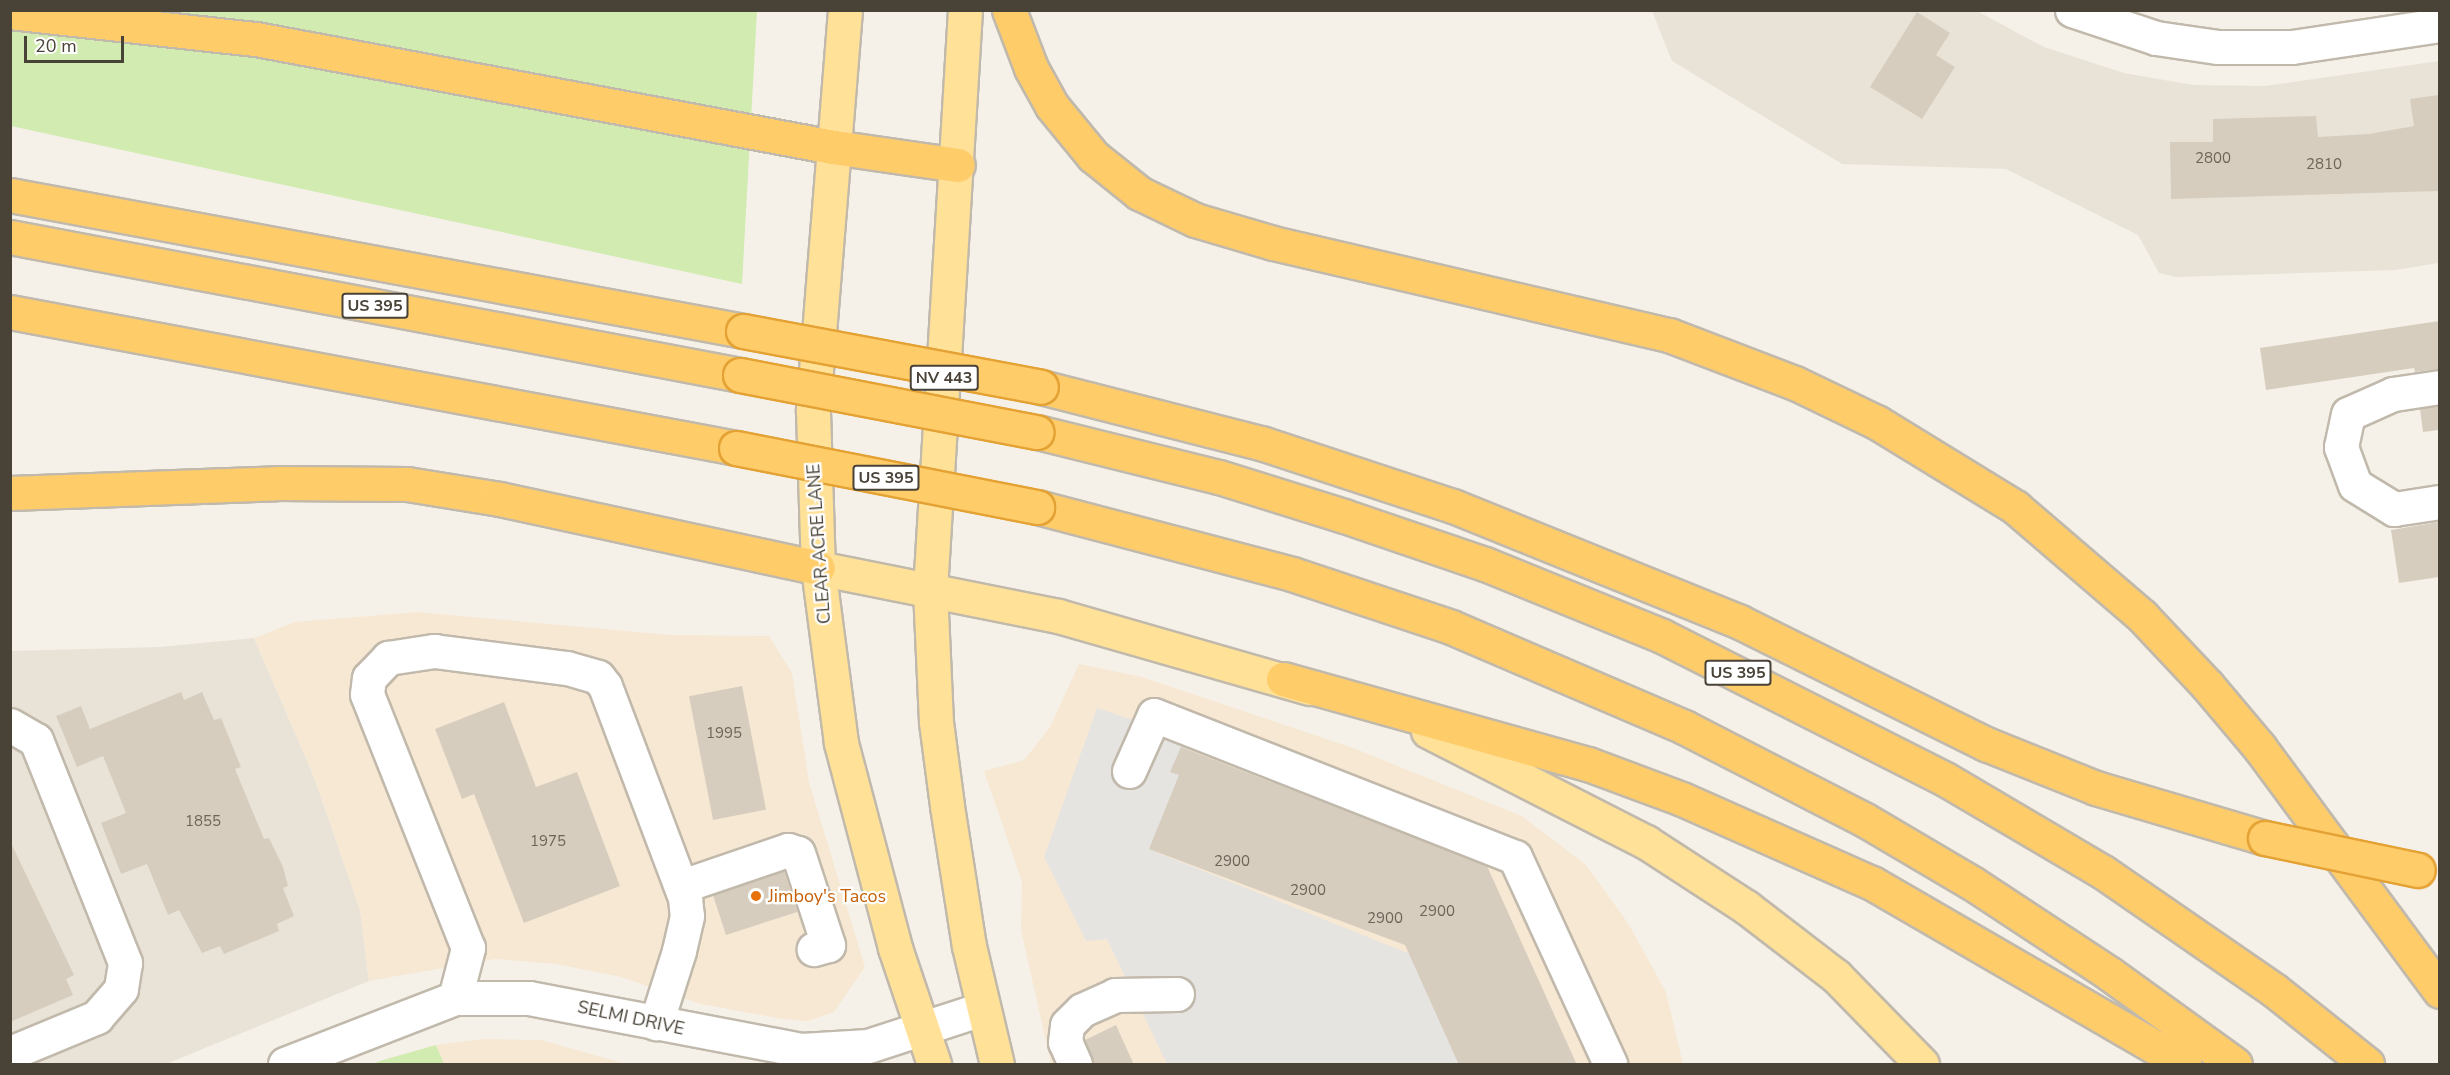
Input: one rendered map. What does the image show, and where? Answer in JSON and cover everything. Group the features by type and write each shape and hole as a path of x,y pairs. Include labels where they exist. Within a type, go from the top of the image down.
{"highway":[{"path":"1009,10 1031,68 1052,106 1093,156 1139,193 1195,220 1273,243 1669,335 1795,383 1878,423 2015,507 2142,616 2207,685 2260,748 2439,992"},
{"path":"10,12 256,39 833,147 958,165"},
{"path":"10,195 1041,387 1261,443 1453,506 1740,622 1986,744 2096,788 2265,838 2344,858 2429,871"},
{"name":"US 395","path":"10,237 1037,432 1219,477 1355,519 1485,564 1662,636 1945,779 2103,872 2265,983 2367,1065"},
{"name":"US 395","path":"10,312 736,448 1037,507 1193,545 1440,623 1684,727 1856,815 1972,883 2110,974 2235,1065"},
{"path":"10,494 277,483 407,484 500,499 818,568"},
{"path":"1283,679 1588,764 1682,799 1872,883 2087,1004 2184,1065"}],"main road":[{"name":"CLEAR ACRE LANE","path":"845,10 813,411 818,568 841,743 895,948 934,1065"},
{"name":"NV 443","path":"965,10 958,165 930,590 936,722 982,1009 997,1065"},
{"path":"818,568 1069,619 1283,679 1464,745 1646,842 1746,907 1836,976 1923,1065"}],"street":[{"path":"2072,10 2156,38 2218,47 2292,47 2439,25"},
{"path":"2439,387 2393,394 2348,414 2341,447 2355,485 2394,508 2439,502"},
{"path":"455,998 468,948 367,694 369,678 388,658 434,651 567,668 598,677 682,886 687,916 656,1023"},
{"path":"1130,771 1154,715 1515,857 1610,1065"},
{"path":"10,725 36,740 125,963 121,989 97,1017 10,1053"},
{"path":"682,886 788,850 798,853 828,945 814,949"},
{"path":"1075,1065 1065,1042 1067,1025 1082,1010 1115,995 1177,994"},
{"name":"SELMI DRIVE","path":"285,1065 455,998 530,998 656,1023 729,1052 850,1049 923,1031 982,1009"}],"shaded area":[{"path":"1652,11 1977,11 2044,47 2124,73 2193,85 2265,86 2439,61 2439,263 2395,270 2176,277 2159,273 2138,235 2006,169 1842,164 1672,61"},
{"path":"417,612 671,635 769,636 792,673 809,782 865,967 834,1012 808,1021 782,1019 701,1004 621,977 556,964 495,959 369,981 360,910 314,777 254,638 295,622"},
{"path":"254,638 314,777 360,910 369,981 166,1064 11,1064 10,651 160,647"},
{"path":"1079,664 1142,677 1356,749 1522,816 1586,865 1628,923 1666,992 1683,1064 1051,1064 1021,930 1022,882 984,771 1024,760 1050,727"},
{"path":"1097,708 1193,740 1156,852 1410,954 1463,1064 1167,1064 1107,939 1086,941 1044,857"},
{"path":"482,1039 541,1040 626,1064 444,1064 436,1045"}],"green space":[{"path":"11,11 757,11 742,284 11,126"},
{"path":"436,1045 444,1064 372,1064 383,1060"}],"building":[{"path":"1917,12 1950,33 1936,55 1955,67 1922,119 1870,87"},
{"path":"2439,95 2439,191 2171,199 2170,142 2213,142 2213,119 2316,116 2318,137 2369,134 2414,126 2410,99"},
{"path":"2439,321 2439,369 2415,372 2414,368 2266,390 2260,348"},
{"path":"2439,406 2439,430 2423,432 2420,409"},
{"path":"2439,522 2439,577 2399,583 2391,530"},
{"path":"742,686 766,810 713,820 689,696"},
{"path":"181,692 184,700 202,692 214,720 221,718 241,767 235,769 264,839 269,838 283,867 288,886 283,888 294,916 277,924 279,931 224,954 220,946 202,953 179,910 168,915 147,864 121,874 101,823 126,813 103,756 77,767 56,716 81,706 90,729"},
{"path":"504,702 536,787 577,772 620,886 524,923 474,794 462,799 435,729"},
{"path":"1181,747 1487,866 1577,1065 1459,1065 1405,945 1149,849 1179,775 1170,772"},
{"path":"10,841 74,975 66,979 73,995 10,1022"},
{"name":"Jimboy's Tacos","path":"784,871 797,912 726,935 713,894"},
{"path":"1116,1025 1134,1065 1094,1065 1085,1040"}],"place":[{"name":"Jimboy's Tacos","path":"756,896"}]}
